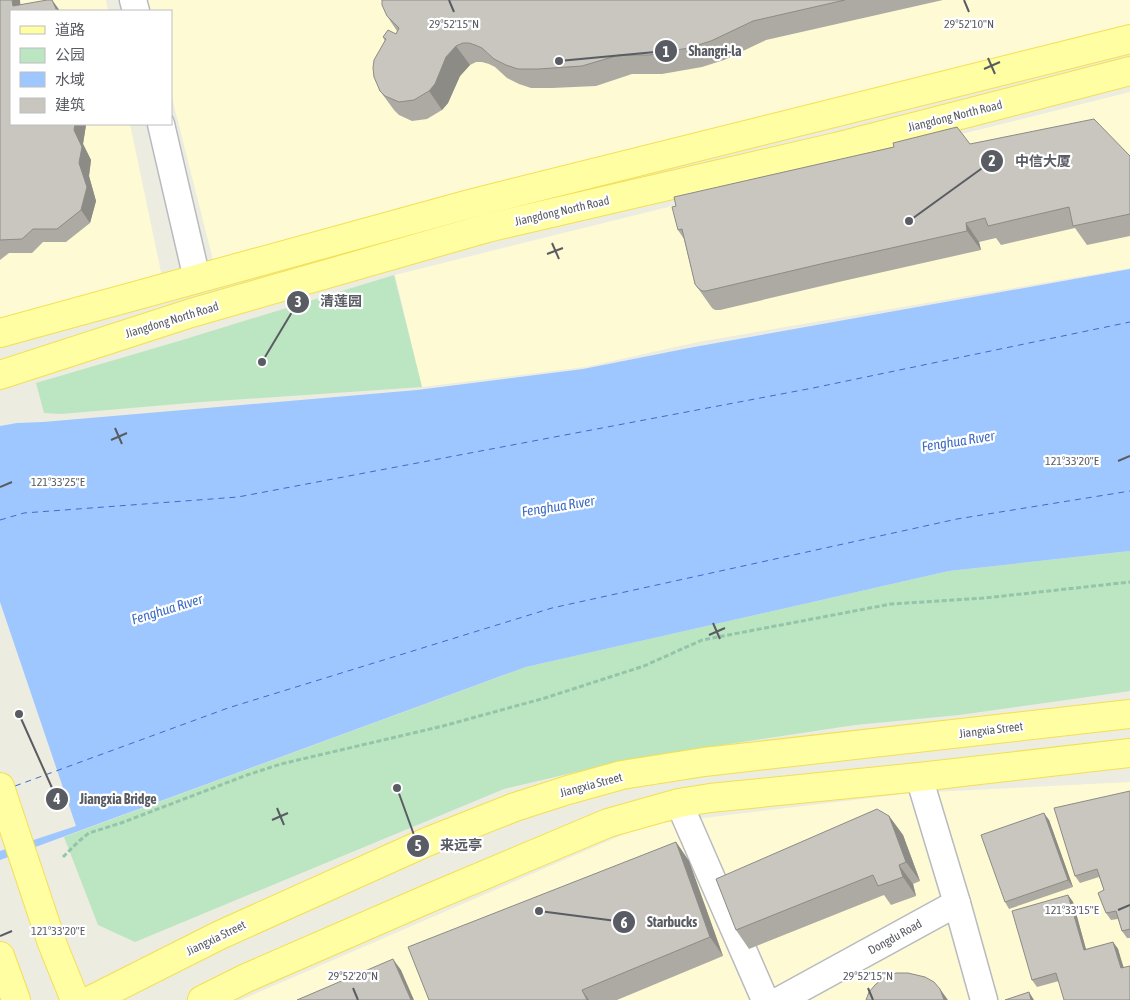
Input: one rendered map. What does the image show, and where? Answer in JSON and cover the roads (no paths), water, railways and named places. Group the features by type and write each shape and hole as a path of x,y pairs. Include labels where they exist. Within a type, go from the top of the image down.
{"main road":[{"path":"0,333 473,203 1130,39"},
{"name":"Jiangdong North Road","path":"0,375 191,313 487,228 836,147 1130,71"},
{"name":"Jiangxia Street","path":"91,1000 220,935 429,841 516,807 586,785 622,776 704,762 1130,714"},
{"path":"202,1000 246,978 608,823 679,803 710,798 1130,753"},
{"path":"0,787 52,944 75,1000"},
{"path":"2,961 16,1000"}],"street":[{"path":"161,125 196,279"},
{"path":"919,777 984,1000"},
{"path":"679,803 765,1000"},
{"name":"Dongdu Road","path":"780,1000 957,903"}],"water":[{"name":"Fenghua Rıver","path":"1130,269 1130,551 949,571 526,667 0,860 0,426 17,423 417,390 583,369 694,347"}],"place":[{"name":"Shangri-la","path":"559,61"},
{"name":"中信大厦","path":"909,221"},
{"name":"清莲园","path":"262,362"},
{"name":"Jiangxia Bridge","path":"19,714"},
{"name":"来远亭","path":"397,788"},
{"name":"Starbucks","path":"539,911"}]}
